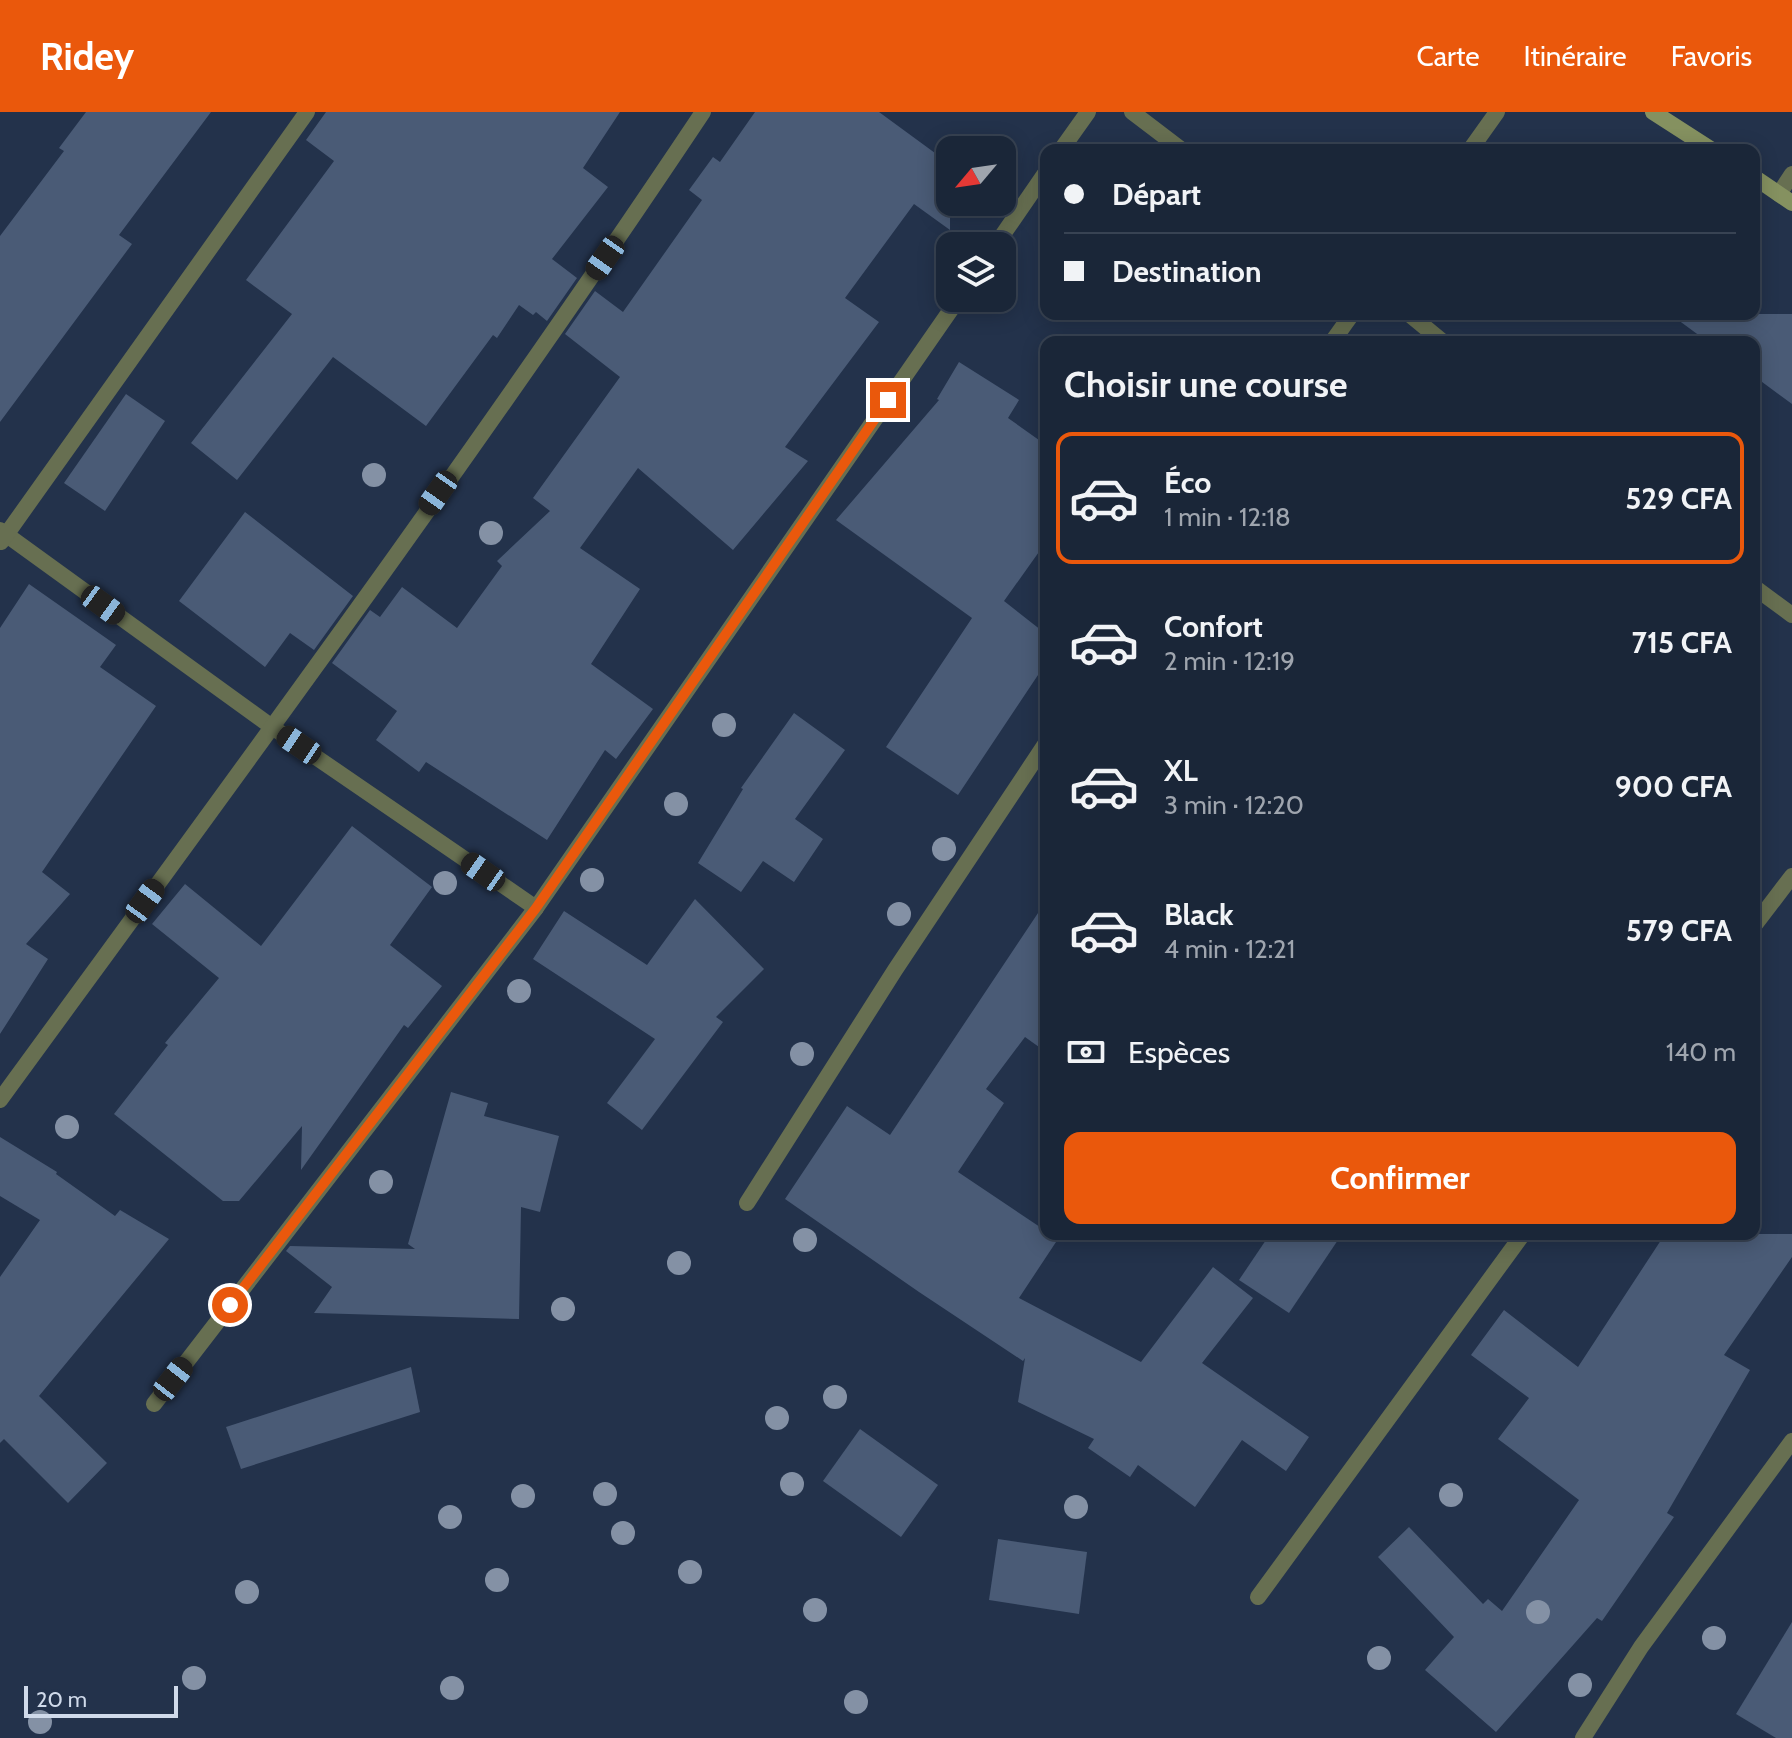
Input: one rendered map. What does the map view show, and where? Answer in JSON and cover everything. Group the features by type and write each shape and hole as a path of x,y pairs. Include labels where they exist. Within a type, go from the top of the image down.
{"street":[{"path":"307,112 2,536 536,908"},
{"path":"0,1100 272,727 623,232 703,112"},
{"path":"1065,144 1088,112"},
{"path":"1132,112 1174,144"},
{"path":"1474,144 1497,112"},
{"path":"1653,112 1703,144"},
{"path":"1760,181 1786,198 1792,174"},
{"path":"1005,232 1040,181"},
{"path":"154,1404 536,908 949,312"},
{"path":"1416,320 1436,336"},
{"path":"1760,591 1792,615"},
{"path":"747,1203 895,970 1040,752"},
{"path":"1760,918 1792,876"},
{"path":"1258,1597 1519,1240"},
{"path":"1583,1738 1641,1647 1792,1441"}],"building":[{"path":"86,112 211,112 119,235 132,244 0,422 0,236 64,151 59,148"},
{"path":"326,112 620,112 583,168 608,187 552,259 577,278 547,321 519,305 497,338 493,335 426,426 333,357 237,480 191,443 292,314 246,280 334,161 306,140"},
{"path":"755,112 879,112 936,154 936,216 950,216 950,230 914,204 845,298 879,322 785,447 808,461 733,550 638,468 580,548 640,589 591,664 653,709 616,759 605,750 547,840 426,762 419,772 376,740 397,711 332,663 370,610 380,617 402,587 457,628 502,566 497,561 550,511 533,498 620,377 565,334 595,291 623,312 702,200 689,190 713,157 720,162"},
{"path":"1760,314 1792,314 1792,404 1760,380 1760,336 1700,336 1678,320 1760,320"},
{"path":"959,362 1019,400 1008,418 1040,441 1040,550 1004,601 1040,629 1040,672 958,795 886,747 972,618 836,520 937,399"},
{"path":"126,394 165,421 105,511 64,483"},
{"path":"245,512 353,596 314,650 290,633 265,667 179,601"},
{"path":"29,584 116,645 100,667 156,706 42,872 70,894 26,944 48,959 0,1034 0,628"},
{"path":"794,713 845,750 795,819 823,839 794,882 763,861 741,892 698,863 741,788"},
{"path":"352,826 432,887 390,945 442,986 408,1028 404,1025 301,1170 302,1126 239,1201 223,1201 114,1114 168,1045 165,1043 219,978 152,924 185,884 261,946"},
{"path":"695,899 764,969 716,1017 723,1022 642,1130 607,1103 655,1039 533,959 564,911 647,965"},
{"path":"1040,910 1040,1048 1025,1037 986,1089 1004,1103 958,1172 1040,1227 1040,1240 1057,1240 1019,1298 1141,1362 1213,1267 1253,1298 1202,1363 1309,1437 1286,1471 1242,1440 1195,1507 1138,1465 1130,1477 1088,1448 1094,1439 1018,1402 1025,1358 1023,1361 785,1199 847,1106 890,1135"},
{"path":"451,1092 488,1103 484,1116 559,1136 540,1212 521,1207 519,1319 314,1313 332,1287 286,1251 290,1246 415,1249 408,1244"},
{"path":"0,1137 57,1172 115,1216 120,1210 169,1239 39,1396 107,1463 68,1503 4,1439 0,1443 0,1277 40,1220 0,1196"},
{"path":"1760,1234 1792,1234 1792,1257 1724,1355 1750,1370 1667,1513 1674,1517 1602,1621 1597,1618 1496,1732 1425,1670 1454,1637 1378,1557 1409,1527 1483,1604 1488,1599 1502,1611 1579,1500 1498,1439 1529,1398 1471,1355 1504,1310 1578,1367 1661,1240 1760,1240"},
{"path":"1266,1240 1338,1240 1289,1313 1239,1280"},
{"path":"411,1367 420,1412 241,1469 226,1427"},
{"path":"860,1429 938,1485 901,1537 823,1481"},
{"path":"998,1539 1087,1552 1079,1614 989,1600"},
{"path":"1792,1622 1792,1738 1776,1738 1736,1714"}],"route":[{"path":"230,1305 536,908 888,400"}]}
